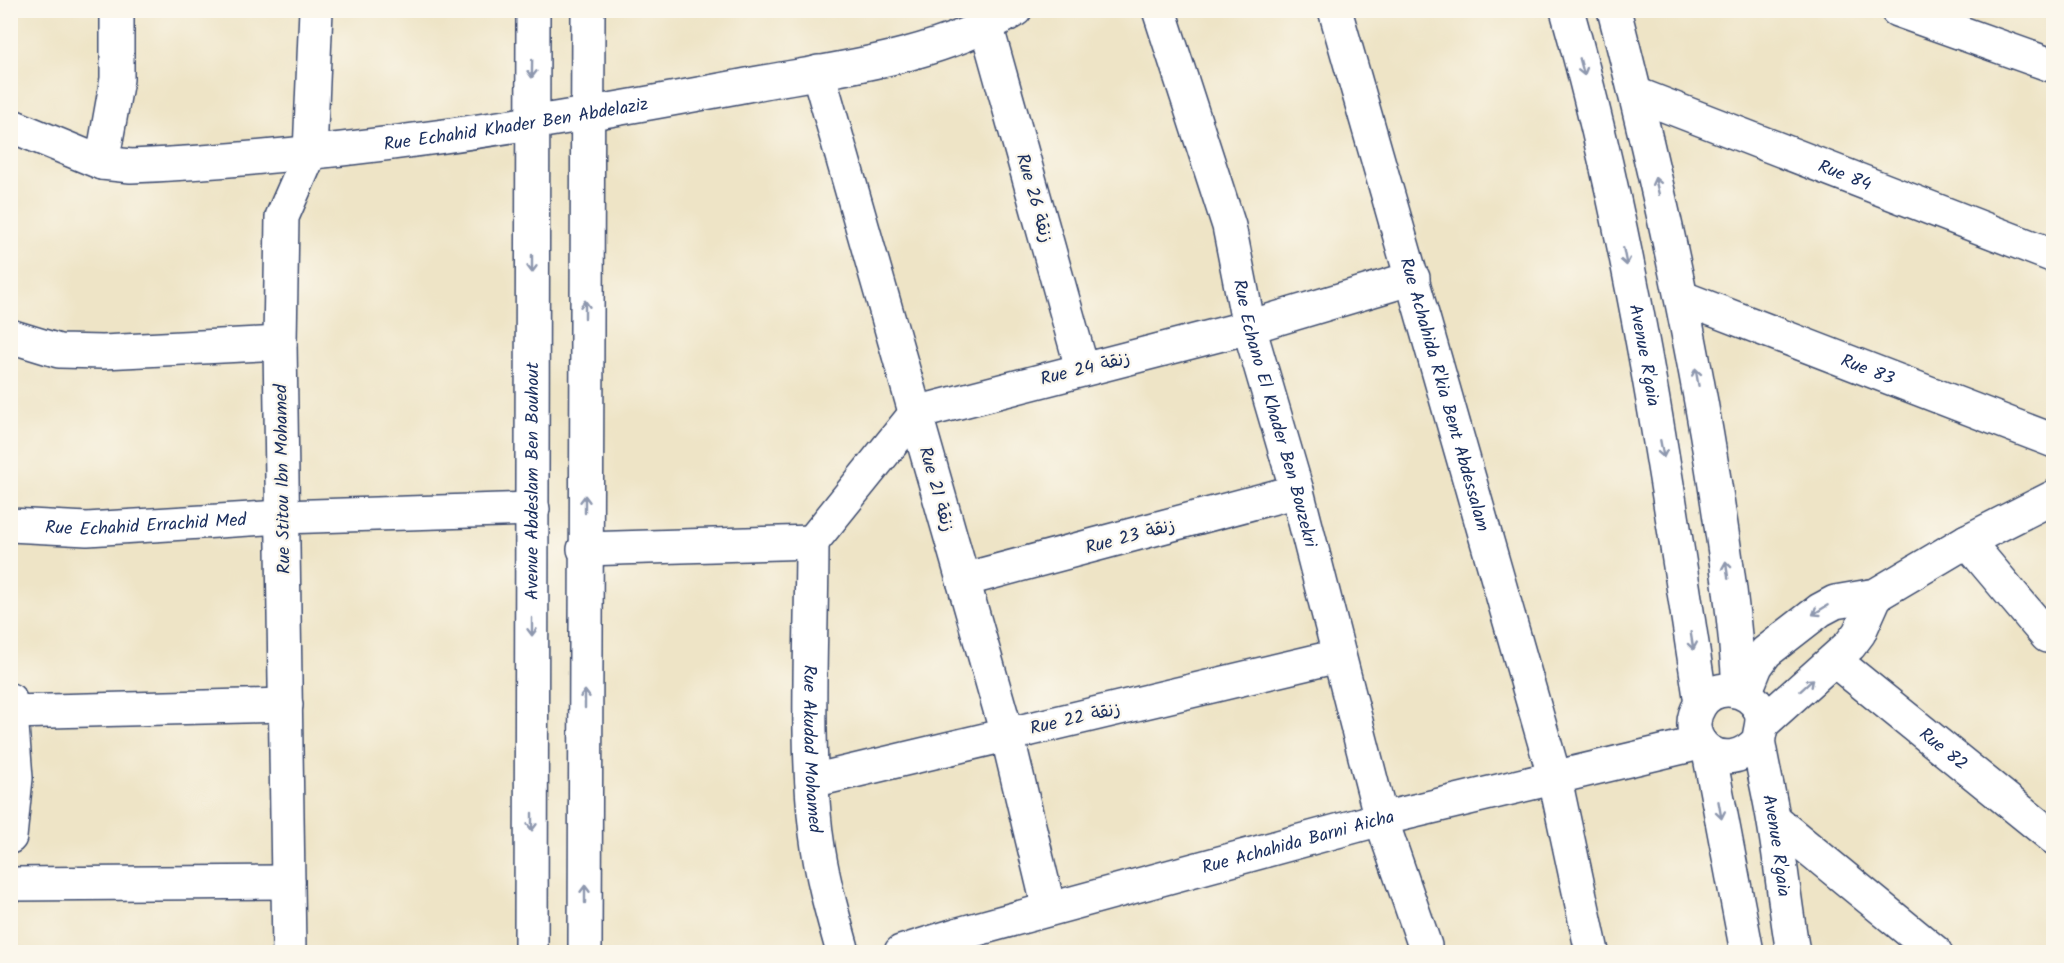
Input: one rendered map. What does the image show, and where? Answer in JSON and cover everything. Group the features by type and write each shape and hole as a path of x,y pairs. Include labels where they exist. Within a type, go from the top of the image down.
{"street":[{"path":"102,163 117,79 117,10"},
{"name":"Rue Stitou Ibn Mohamed","path":"289,952 280,343 282,217 310,153 316,10"},
{"name":"Avenue Abdeslam Ben Bouhout","path":"531,952 532,10"},
{"path":"585,952 584,549 588,10"},
{"name":"Rue Echahid Khader Ben Abdelaziz","path":"10,125 102,163 131,166 310,153 586,115 818,72 917,51 987,28 1015,10"},
{"name":"Rue Echano El Khader Ben Bouzekri","path":"1159,10 1229,226 1249,327 1297,491 1381,819 1425,946"},
{"name":"Rue Achahida R'kia Bent Abdessalam","path":"1335,10 1555,779 1592,952"},
{"name":"Avenue R'gaia","path":"1567,10 1606,160 1665,464 1701,703"},
{"path":"1614,10 1636,94 1683,298 1719,511 1742,692"},
{"path":"1897,10 2054,66"},
{"name":"Rue 26 زنقة","path":"987,28 1082,368"},
{"name":"Rue 21 زنقة","path":"818,72 1007,734 1049,909"},
{"name":"Rue 84","path":"1636,94 2054,256"},
{"name":"Rue 24 زنقة","path":"915,413 1082,368 1249,327 1413,278"},
{"name":"Rue 83","path":"1683,298 2054,441"},
{"path":"10,336 58,351 103,352 280,343"},
{"path":"584,549 812,542 915,413"},
{"name":"Rue 23 زنقة","path":"963,580 1297,491"},
{"path":"1742,692 1766,652 1802,622 1835,602 1876,595 1967,541 2054,497"},
{"name":"Rue Echahid Errachid Med","path":"10,525 87,529 282,517 533,509"},
{"path":"1967,541 2047,636"},
{"name":"Rue Akudad Mohamed","path":"812,542 812,781 816,834 826,890 843,952"},
{"path":"1705,748 1722,758 1736,758 1749,752 1761,732 1859,633 1876,595"},
{"name":"Rue 22 زنقة","path":"812,781 1338,656"},
{"name":"Rue 82","path":"1834,660 2054,838"},
{"path":"1748,952 1705,748 1695,730 1695,716 1701,703 1719,692 1742,692 1755,701 1761,712 1761,732"},
{"path":"10,700 16,778 10,837"},
{"path":"12,727 286,705"},
{"name":"Avenue R'gaia","path":"1761,732 1792,952"},
{"name":"Rue Achahida Barni Aicha","path":"901,952 961,943 1049,909 1381,819 1555,779 1705,748"},
{"path":"1774,820 1935,952"},
{"path":"10,884 288,882"}]}
